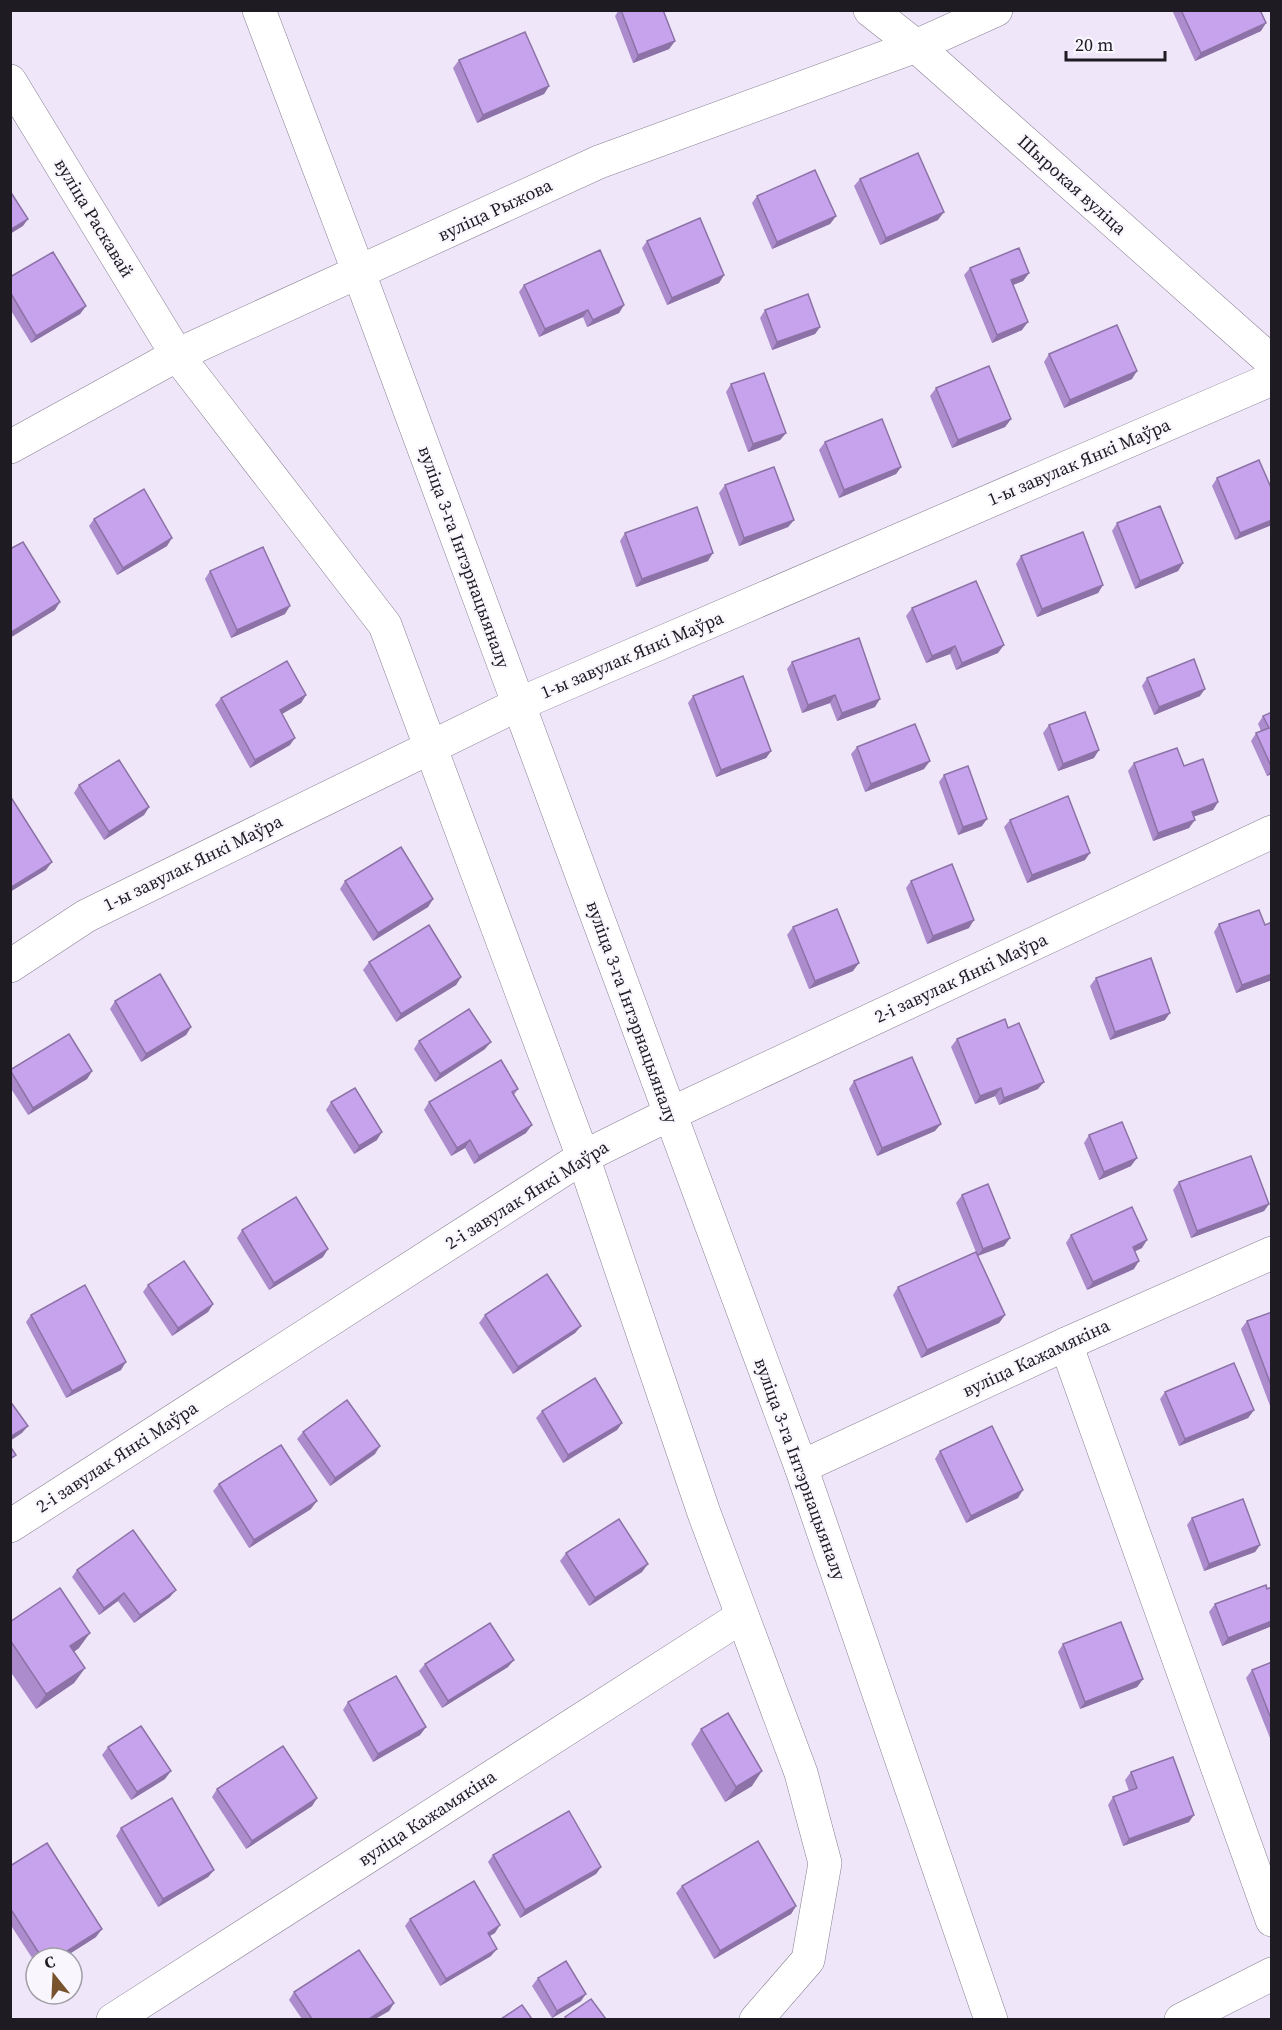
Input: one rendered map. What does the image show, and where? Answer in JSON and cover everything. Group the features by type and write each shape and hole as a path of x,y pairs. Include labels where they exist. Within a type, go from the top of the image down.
{"street":[{"name":"вуліца 3-га Інтэрнацыяналу","path":"259,10 359,273 801,1467 991,2019"},
{"name":"Шырокая вуліца","path":"870,10 916,46 1272,362"},
{"name":"вуліца Рыжова","path":"10,447 177,355 599,162 916,46 996,10"},
{"name":"вуліца Раскавай","path":"10,81 177,355 385,625 583,1157 704,1514 801,1773 825,1863 808,1960 756,2019"},
{"name":"1-ы завулак Янкі Маўра","path":"10,966 86,916 519,704 1272,379"},
{"name":"2-і завулак Янкі Маўра","path":"10,1526 583,1157 1272,832"},
{"name":"вуліца Кажамякіна","path":"801,1467 1066,1344 1272,1253"},
{"path":"1066,1344 1261,1859 1272,1920"},
{"name":"вуліца Кажамякіна","path":"112,2019 741,1617"},
{"path":"1181,2019 1272,1974"}],"building":[{"path":"621,10 663,10 675,41 638,55"},
{"path":"1181,10 1260,10 1266,23 1201,53"},
{"path":"525,32 549,86 483,115 459,60"},
{"path":"918,153 944,212 886,238 860,179"},
{"path":"815,170 836,216 777,242 757,196"},
{"path":"10,191 28,219 10,230"},
{"path":"700,218 724,275 672,298 647,241"},
{"path":"1019,248 1029,273 1011,280 1028,322 997,335 970,268"},
{"path":"600,250 624,305 593,320 588,310 545,329 524,285"},
{"path":"53,252 86,306 36,336 10,292 10,277"},
{"path":"808,294 820,327 777,342 765,310"},
{"path":"1117,325 1137,371 1070,400 1049,354"},
{"path":"989,366 1011,419 958,440 936,388"},
{"path":"764,373 786,433 753,444 731,384"},
{"path":"882,419 901,467 844,490 825,442"},
{"path":"1259,460 1272,490 1272,520 1240,533 1217,478"},
{"path":"774,467 794,520 744,538 725,485"},
{"path":"144,489 172,538 123,568 94,519"},
{"path":"1160,506 1183,563 1140,581 1117,523"},
{"path":"697,507 713,553 642,579 625,533"},
{"path":"1083,532 1103,585 1042,609 1021,556"},
{"path":"23,542 60,602 10,633 10,549"},
{"path":"263,547 290,606 237,630 210,571"},
{"path":"976,581 1004,645 962,663 955,646 932,656 912,608"},
{"path":"859,638 880,699 842,713 835,695 808,705 792,662"},
{"path":"1194,659 1205,689 1159,707 1147,678"},
{"path":"287,661 306,695 280,710 295,738 255,760 221,698"},
{"path":"743,676 771,751 721,770 693,696"},
{"path":"1085,712 1099,750 1063,764 1049,725"},
{"path":"1272,712 1272,768 1256,733 1269,728 1263,716"},
{"path":"915,724 930,761 871,784 857,747"},
{"path":"1177,748 1184,766 1203,759 1218,802 1192,812 1195,820 1158,833 1134,763"},
{"path":"119,760 149,807 109,832 79,785"},
{"path":"968,766 987,819 963,827 944,775"},
{"path":"1068,796 1090,853 1032,875 1010,820"},
{"path":"12,799 52,862 10,888 10,800"},
{"path":"401,847 433,899 378,933 345,881"},
{"path":"952,864 974,920 933,936 911,881"},
{"path":"837,909 859,963 815,981 793,927"},
{"path":"1259,910 1265,925 1272,922 1272,974 1242,985 1219,924"},
{"path":"429,925 461,977 401,1014 369,962"},
{"path":"1151,958 1170,1013 1115,1032 1096,978"},
{"path":"160,974 191,1027 146,1054 115,1001"},
{"path":"469,1009 491,1042 440,1074 419,1041"},
{"path":"1005,1019 1008,1028 1019,1023 1044,1082 1004,1098 1001,1088 980,1096 957,1039"},
{"path":"69,1034 92,1071 33,1108 10,1070"},
{"path":"912,1057 941,1124 882,1148 854,1081"},
{"path":"501,1060 518,1089 512,1092 532,1125 479,1156 470,1140 457,1148 429,1102"},
{"path":"355,1088 382,1132 359,1146 331,1102"},
{"path":"1122,1122 1137,1158 1104,1172 1089,1135"},
{"path":"1251,1156 1269,1204 1197,1231 1179,1182"},
{"path":"988,1184 1010,1238 983,1249 962,1195"},
{"path":"296,1197 328,1249 274,1283 242,1230"},
{"path":"1132,1207 1147,1240 1133,1247 1139,1261 1093,1282 1071,1235"},
{"path":"976,1252 1005,1315 927,1350 898,1287"},
{"path":"184,1261 213,1304 178,1328 148,1285"},
{"path":"547,1274 581,1326 518,1367 485,1315"},
{"path":"85,1285 126,1362 72,1391 31,1315"},
{"path":"1272,1312 1272,1388 1247,1321"},
{"path":"1234,1363 1254,1410 1185,1439 1165,1392"},
{"path":"595,1378 622,1423 568,1455 542,1411"},
{"path":"347,1400 380,1446 335,1478 303,1432"},
{"path":"10,1401 28,1426 10,1437"},
{"path":"992,1426 1023,1490 971,1516 940,1451"},
{"path":"281,1445 317,1501 254,1540 219,1484"},
{"path":"10,1446 16,1455 10,1459"},
{"path":"1243,1499 1260,1545 1209,1564 1192,1518"},
{"path":"619,1519 648,1564 595,1598 566,1553"},
{"path":"133,1530 176,1590 140,1615 124,1593 104,1608 77,1570"},
{"path":"1266,1585 1267,1589 1272,1587 1272,1621 1228,1638 1215,1604"},
{"path":"60,1588 90,1633 70,1646 85,1668 46,1694 10,1640 10,1622"},
{"path":"1121,1622 1143,1679 1085,1702 1063,1644"},
{"path":"490,1623 514,1660 448,1701 425,1664"},
{"path":"1272,1662 1272,1721 1252,1670"},
{"path":"396,1676 426,1727 378,1754 348,1702"},
{"path":"728,1713 762,1771 736,1787 701,1729"},
{"path":"141,1726 171,1771 137,1792 108,1747"},
{"path":"283,1746 317,1798 252,1841 217,1789"},
{"path":"1173,1757 1194,1815 1129,1839 1113,1797 1137,1788 1131,1772"},
{"path":"172,1798 214,1870 163,1899 121,1828"},
{"path":"569,1811 601,1867 525,1910 493,1855"},
{"path":"758,1841 796,1906 720,1951 682,1886"},
{"path":"47,1843 102,1929 75,1946 34,1946 10,1908 10,1866"},
{"path":"474,1881 500,1925 488,1933 497,1949 446,1979 410,1919"},
{"path":"359,1950 394,2003 369,2019 312,2019 294,1992"},
{"path":"566,1961 586,1994 557,2011 538,1978"},
{"path":"591,1999 606,2019 566,2019 565,2017"},
{"path":"522,2005 532,2019 501,2019"}]}
